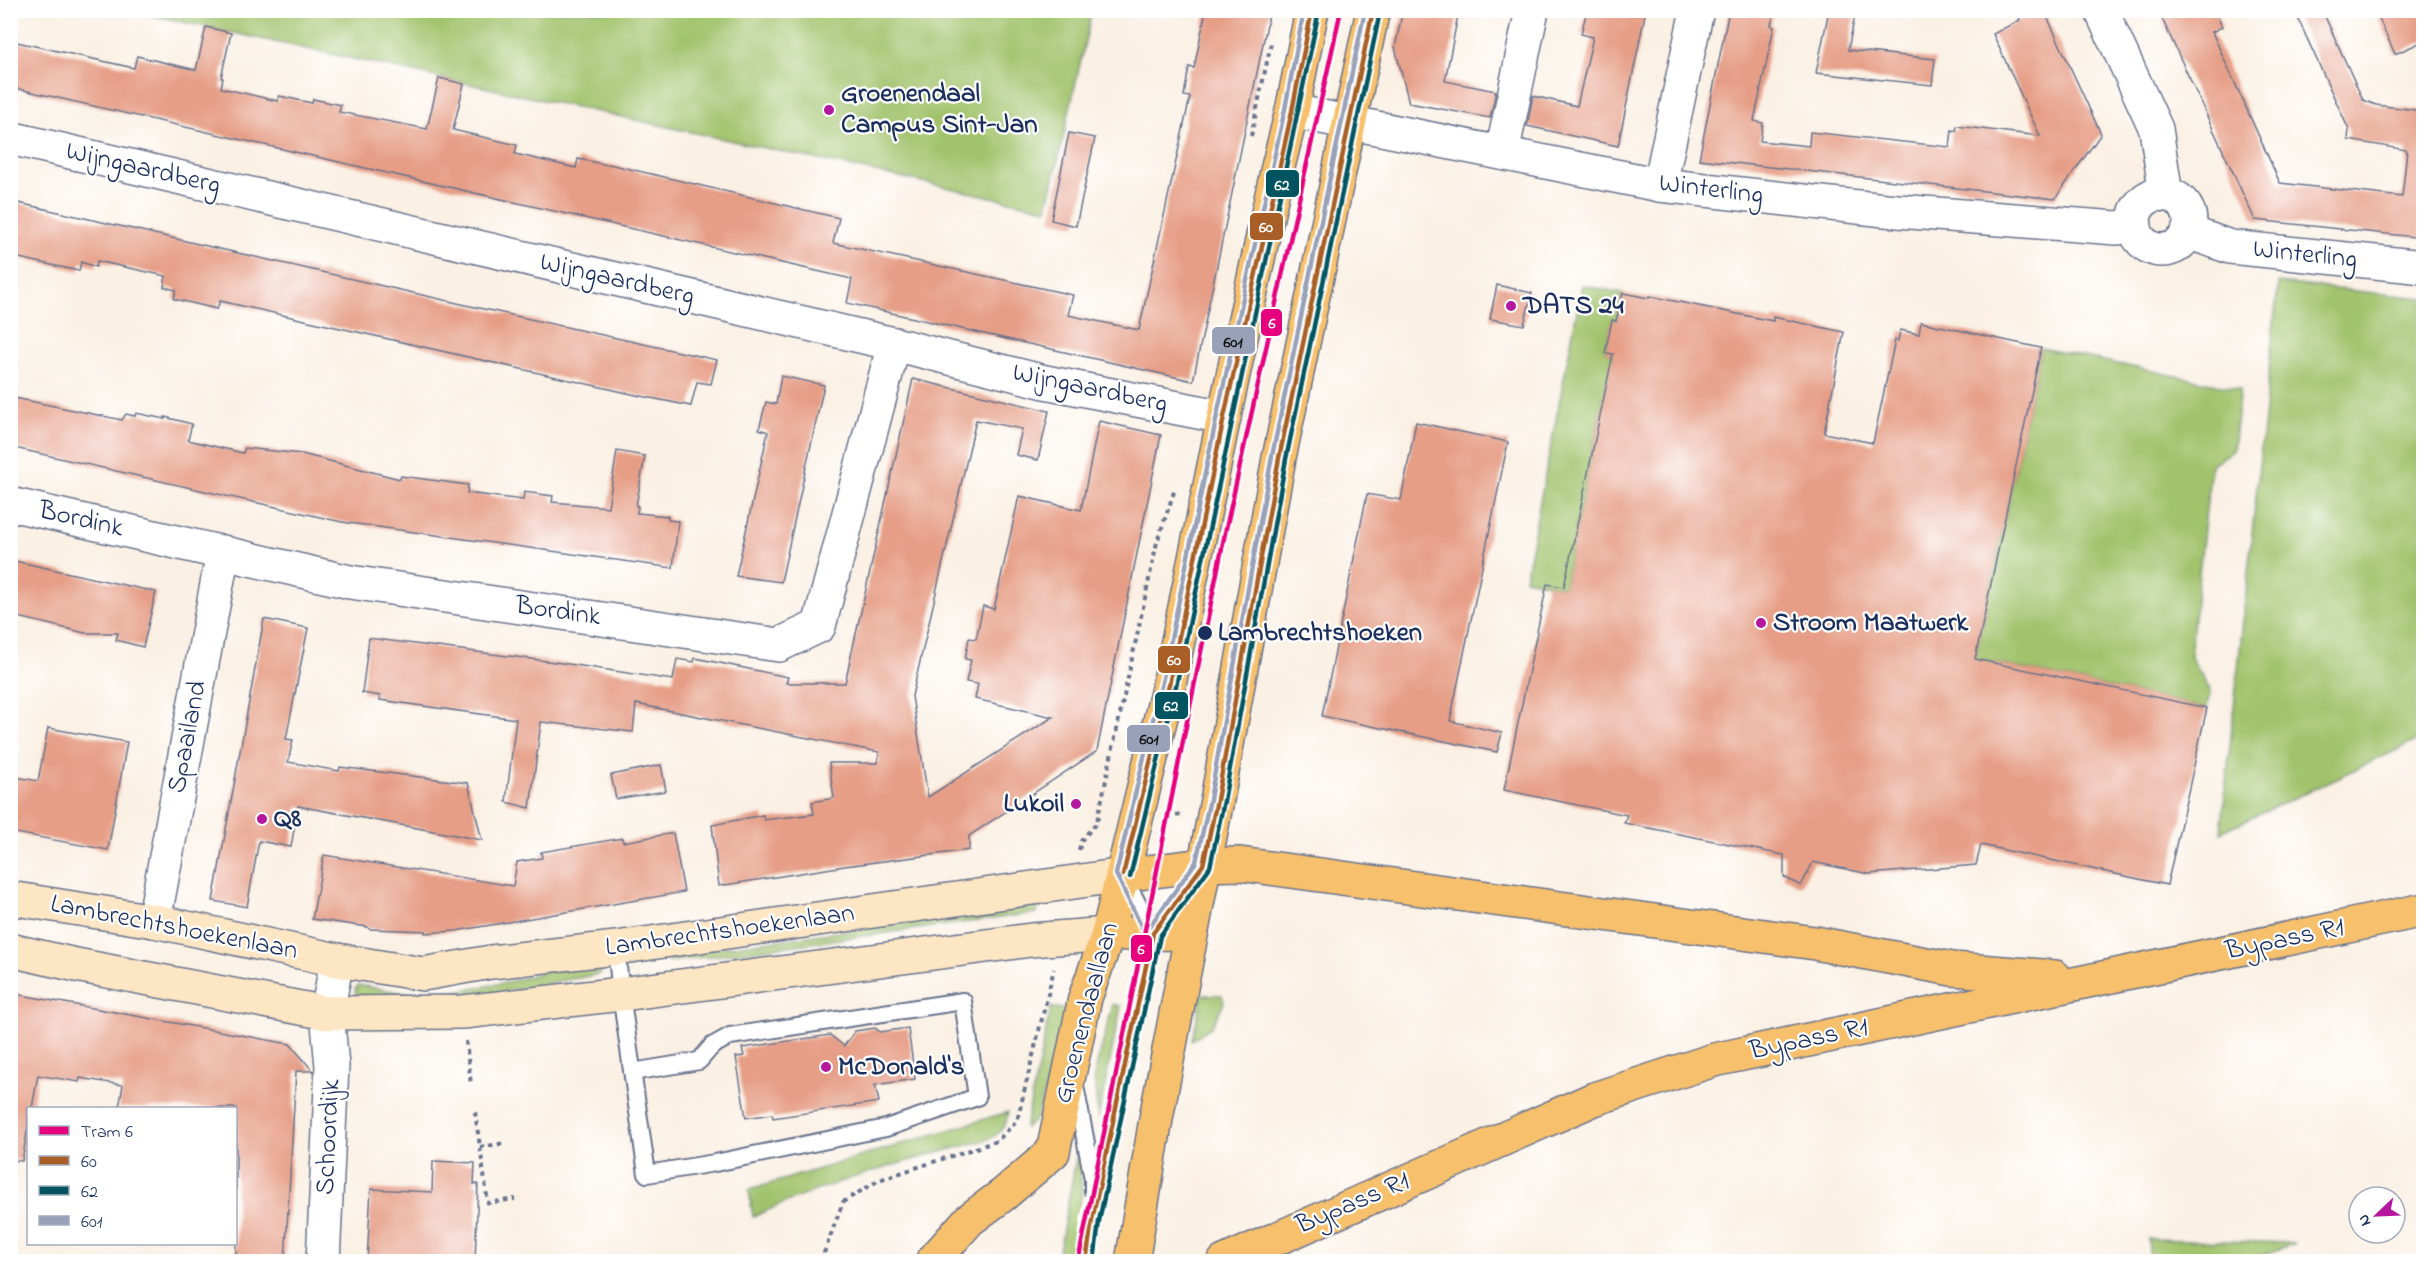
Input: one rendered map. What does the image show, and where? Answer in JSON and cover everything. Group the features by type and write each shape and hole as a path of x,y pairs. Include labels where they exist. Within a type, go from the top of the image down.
{"main road":[{"name":"Groenendaallaan","path":"932,1262 969,1220 1004,1194 1053,1152 1085,998 1108,934 1170,680 1312,10"},
{"path":"1132,1262 1279,458 1374,10"},
{"path":"1123,875 1203,865 1240,864 1815,943 1952,969 2096,980"},
{"name":"Bypass R1","path":"1224,1262 1594,1099 1714,1060 2424,910"},
{"path":"1108,934 1191,933"}],"street":[{"path":"1502,153 1532,10"},
{"path":"1660,185 1697,10"},
{"path":"2101,10 2156,129 2166,195"},
{"name":"Winterling","path":"1292,111 1660,185 1885,210 2116,228 2134,226"},
{"name":"Wijngaardberg","path":"10,138 894,344 1045,382 1224,417"},
{"path":"2166,195 2174,197 2186,208 2190,224 2188,232 2176,246 2168,250 2159,250 2142,243 2134,226 2137,209 2142,202 2150,197 2166,195"},
{"name":"Winterling","path":"2188,232 2230,247 2424,267"},
{"name":"Bordink","path":"10,504 350,582 779,645 819,626 894,344"},
{"name":"Spaailand","path":"154,921 223,552"},
{"name":"Lambrechtshoekenlaan","path":"10,898 154,921 337,960 423,975 491,962 616,948 1123,875"},
{"name":"Lambrechtshoekenlaan","path":"10,950 76,965 327,1013 463,1012 621,994 1031,940 1108,934"},
{"path":"327,1013 337,960"},
{"name":"Schoordijk","path":"323,1262 332,1066 327,1013"}],"lane":[{"path":"1086,1262 1092,1220 1153,933 1203,865"},
{"path":"1123,875 1153,933"},
{"path":"616,948 621,994 632,1072 647,1174 715,1163 886,1128 977,1097 963,1001 730,1036 712,1046 699,1061 632,1072"},
{"path":"1071,1062 1093,1179 1092,1220"}],"path":[{"path":"1251,138 1271,42"},
{"path":"1176,487 1157,542 1097,822 1214,813"},
{"path":"826,1262 824,1253 843,1202 879,1180 997,1141 1017,1121 1047,999"},
{"path":"463,1012 471,1085"},
{"path":"475,1112 488,1203 516,1199"},
{"path":"480,1148 506,1143"}],"green space":[{"name":"Groenendaal Campus Sint-Jan","path":"132,11 1092,11 1047,209"},
{"path":"2278,283 2423,298 2423,738 2221,832"},
{"path":"1582,285 1623,293 1616,321 1612,321 1605,352 1616,355 1606,387 1564,587 1525,579"},
{"path":"2041,348 2240,389 2233,450 2211,465 2190,655 2210,690 2207,708 1975,659"},
{"path":"1039,905 1037,913 668,962 666,955"},
{"path":"566,964 600,965 602,969 601,973 595,975 456,1000 397,1001 356,995 355,989 359,985 407,993 472,989 529,976"},
{"path":"1202,995 1222,995 1224,1003 1212,1026 1192,1040"},
{"path":"1113,1004 1121,1006 1098,1119 1094,1076"},
{"path":"1051,1007 1065,1009 1039,1112 1034,1121 1025,1128"},
{"path":"1008,1112 1003,1128 990,1139 899,1163 840,1182 753,1217 749,1190"},
{"path":"1078,1148 1082,1190 1071,1261 1057,1261"},
{"path":"2148,1239 2295,1243 2247,1261 2150,1262"}],"building":[{"path":"1206,10 1270,10 1193,381 847,303 852,279 10,87 10,42 134,68 137,56 196,70 206,27 231,33 221,88 278,101 279,96 312,103 313,99 341,105 339,112 427,129 439,78 464,84 453,130 517,145 515,154 576,168 578,159 609,164 839,218 833,243 1073,295 1068,315 1139,330 1190,97 1184,96 1189,67 1194,68"},
{"path":"1403,10 1459,10 1445,81 1496,91 1490,118 1409,103 1395,47"},
{"path":"1587,10 1646,10 1618,146 1527,126 1533,96 1577,106 1593,37 1581,34"},
{"path":"1729,10 1775,10 1771,25 1774,27 1754,121 1763,123 1760,141 1809,146 1810,132 1950,147 1952,130 1956,131 1957,126 2040,136 1993,34 2020,20 2016,10 2044,10 2101,134 2055,199 1699,159"},
{"path":"1829,10 1856,10 1848,50 1935,59 1932,85 1816,73"},
{"path":"2158,10 2215,10 2222,27 2212,32 2280,183 2402,197 2407,150 2348,140 2349,130 2294,10 2322,10 2363,100 2376,105 2424,111 2424,238 2255,220"},
{"path":"2375,10 2424,10 2424,41 2395,54"},
{"path":"1069,133 1095,138 1076,226 1051,220"},
{"path":"10,201 717,360 711,384 697,382 691,406 220,301 217,309 174,299 176,290 164,287 166,276 97,261 96,267 81,262 79,271 10,256"},
{"path":"1497,285 1532,293 1524,325 1490,319"},
{"name":"Stroom Maatwerk","path":"1623,293 1649,298 1649,296 1773,321 1773,317 1844,332 1824,433 1873,443 1895,340 1898,341 1900,330 1919,334 1921,322 2041,348 1975,659 2207,708 2167,885 1981,845 1976,865 1869,874 1813,862 1801,886 1784,877 1784,855 1624,823 1627,815 1504,790 1547,584 1564,587 1613,354 1605,353 1612,320 1616,321"},
{"path":"781,376 824,385 781,582 736,576 768,432 759,429 766,402 776,404"},
{"path":"913,379 1049,411 1038,460 1016,455 1022,429 976,420 912,696 928,797 1053,717 975,699 978,684 966,682 971,660 965,659 969,638 976,639 983,606 994,609 1019,496 1081,510 1099,421 1161,435 1097,751 969,836 969,850 845,866 719,886 712,825 763,815 764,820 814,814 812,802 834,798 829,763 878,763 879,752 636,704 633,732 541,722 530,808 506,802 516,719 380,700 380,696 362,693 369,638 673,680 677,659 694,662 695,658 788,677 786,683 845,683"},
{"path":"10,397 122,420 126,414 135,416 136,413 165,419 165,417 192,424 188,440 243,453 245,448 302,454 400,479 401,476 468,485 467,493 523,500 524,492 553,496 552,502 608,507 617,451 645,456 636,506 638,506 637,513 668,516 668,520 678,521 673,568 342,522 10,447"},
{"path":"1416,422 1508,442 1450,721 1502,733 1497,752 1322,716 1367,494 1401,500"},
{"path":"10,560 156,592 143,647 116,640 118,633 85,633 10,615"},
{"path":"264,619 308,628 286,739 293,740 288,762 339,771 340,767 468,783 482,840 298,806 291,847 259,841 247,907 213,901"},
{"path":"48,728 127,742 108,850 10,832 10,776 38,781"},
{"path":"661,765 666,791 616,799 611,775"},
{"path":"673,833 684,892 456,931 425,933 426,931 369,929 312,919 324,855 513,886 517,862 542,858 541,852 622,838 623,842"},
{"path":"10,993 290,1044 313,1071 296,1071 285,1262 236,1262 237,1107 119,1107 123,1085 80,1078 79,1082 38,1075 32,1107 27,1107 27,1132 22,1161 10,1160"},
{"name":"McDonald's","path":"875,1028 880,1032 908,1028 915,1079 875,1085 879,1102 773,1118 772,1114 746,1118 736,1057 744,1056 742,1048 830,1035 844,1046 855,1031"},
{"path":"433,1161 475,1163 474,1184 478,1184 475,1262 367,1262 371,1189 432,1192"}],"tram line":[{"name":"6","path":"1078,1262 1225,533 1341,10"}],"transit line":[{"name":"601","path":"1136,975 1145,934 1116,874 1163,678 1217,415 1285,109 1304,10"},
{"name":"60","path":"1123,875 1170,680 1312,10"},
{"name":"601","path":"1079,1261 1085,1218 1146,931 1196,862 1210,799 1272,456 1365,10"},
{"name":"60","path":"1086,1262 1092,1220 1153,933 1203,865 1217,800 1279,458 1373,10"},
{"name":"62","path":"1130,877 1177,682 1319,11"},
{"name":"62","path":"1094,1262 1099,1221 1160,936 1210,867 1286,459 1380,12"}],"place":[{"name":"Groenendaal Campus Sint-Jan","path":"829,110"},
{"name":"DATS 24","path":"1511,306"},
{"name":"Stroom Maatwerk","path":"1761,623"},
{"name":"Lambrechtshoeken","path":"1205,633"},
{"name":"Lukoil","path":"1076,804"},
{"name":"Q8","path":"262,819"},
{"name":"McDonald's","path":"826,1067"}]}
